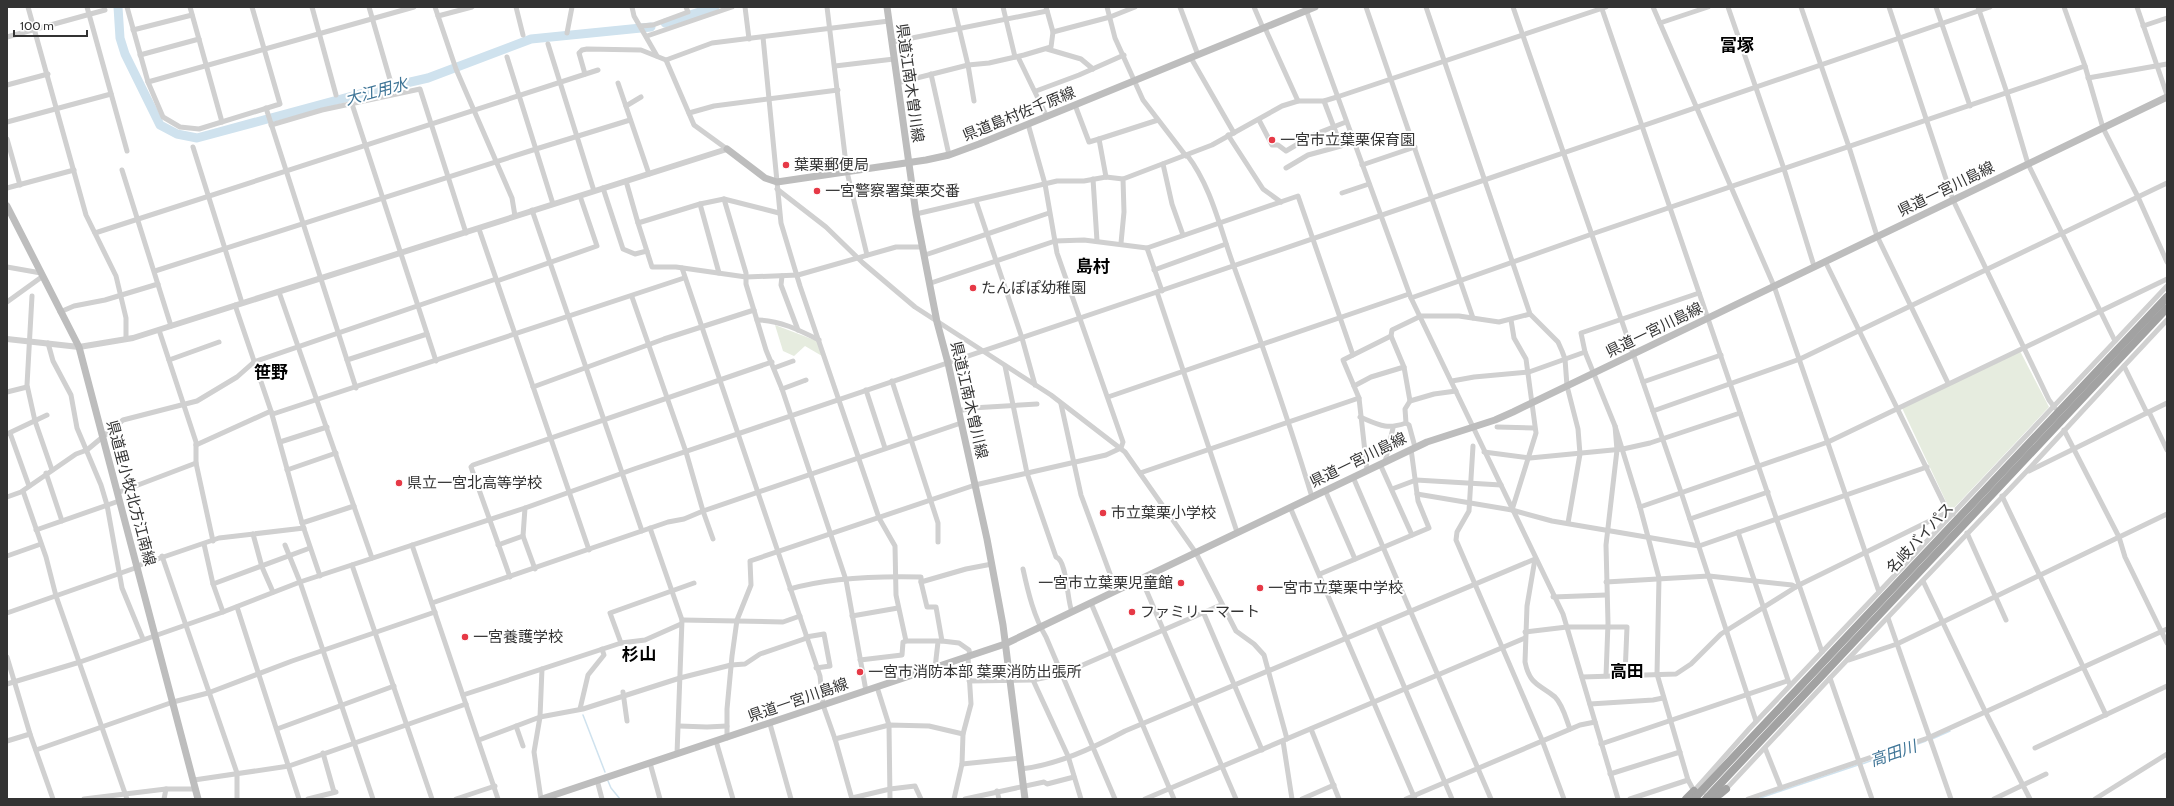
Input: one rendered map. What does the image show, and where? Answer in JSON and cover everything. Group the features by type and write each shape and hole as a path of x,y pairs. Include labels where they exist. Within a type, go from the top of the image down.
{"highway":[{"name":"名岐バイパス","path":"1686,799 1694,795 2167,297"},
{"name":"名岐バイパス","path":"1707,798 2167,308"},
{"path":"1707,798 1717,795 1726,789"}],"main road":[{"name":"県道江南木曽川線","path":"887,7 916,214 931,283 937,322 948,363 992,564 1005,644 1025,799"},
{"name":"県道島村佐千原線","path":"777,185 949,155 1264,28 1305,9 1315,7"},
{"name":"県道一宮川島線","path":"542,799 770,724 1005,644 1413,448 1441,436 1495,420 1531,404 2167,96"},
{"path":"727,148 777,185"},
{"name":"県道里小牧北方江南線","path":"7,206 79,347 198,799"}],"street":[{"path":"28,7 58,108 86,215 116,276 126,318 126,339"},
{"path":"87,7 127,151"},
{"path":"127,7 148,82 163,117 180,127 199,129 280,104 252,7"},
{"path":"190,7 222,122"},
{"path":"312,7 336,95"},
{"path":"370,7 391,83"},
{"path":"148,82 373,20 414,7"},
{"path":"435,7 455,67 512,198 515,216"},
{"path":"438,16 472,7"},
{"path":"516,7 523,35"},
{"path":"567,33 572,7"},
{"path":"632,7 634,16 642,27 657,56"},
{"path":"642,27 653,25 688,12 686,7"},
{"path":"646,35 732,7"},
{"path":"745,7 748,38"},
{"path":"827,7 847,172 867,255"},
{"path":"954,7 968,65 974,101"},
{"path":"1003,7 1017,57 1036,92 1046,117"},
{"path":"1107,7 1115,38 1124,55 1143,100 1197,167 1219,223 1262,344 1289,422 1312,497"},
{"path":"1053,32 1110,17 1135,7"},
{"path":"1180,7 1195,56 1231,134 1262,189 1281,202"},
{"path":"1254,7 1298,101"},
{"path":"1366,7 1473,318"},
{"path":"1426,7 1530,314 1558,342 1565,359 1567,386 1578,429 1580,454 1568,523"},
{"path":"1513,7 1565,153 1632,355 1643,382 1681,492 1756,721"},
{"path":"1653,7 1774,286 1879,592"},
{"path":"1660,23 1708,7"},
{"path":"1728,7 1784,169 1814,266"},
{"path":"1801,7 1849,147 1877,236 1948,384"},
{"path":"1889,7 1928,120 1953,200 2054,407"},
{"path":"1936,7 1970,106"},
{"path":"7,684 80,662 237,607 300,582 490,520 622,473 1159,292 1313,238 1755,88 1900,38 1978,9 1990,7"},
{"path":"2064,7 2085,66 2103,128 2138,197 2167,262"},
{"path":"2137,7 2167,96"},
{"path":"916,214 1057,181 1106,177 1123,179 1187,155 1259,120 1282,106 1298,101 1324,101 1604,8 1671,207 1698,293 1731,383 1768,492 1797,586 1822,652"},
{"path":"892,42 960,30 1046,9 1053,32 1051,47 1046,49 1017,57 968,65 897,83"},
{"path":"1305,9 1410,296 1452,381 1472,427 1501,485 1553,597 1563,614 1618,799"},
{"path":"1978,9 2007,93 2028,164 2115,341"},
{"path":"7,37 89,13 105,10"},
{"path":"133,30 192,15"},
{"path":"2143,26 2167,18"},
{"path":"666,60 712,42 889,21"},
{"path":"762,37 779,213 798,276 879,518 895,546 898,608 906,641"},
{"path":"140,55 199,39"},
{"path":"548,44 594,191"},
{"path":"1046,49 1081,59 1092,69"},
{"path":"585,74 579,53 582,50 641,50 666,60 694,125 727,148"},
{"path":"1036,92 1124,55"},
{"path":"506,56 553,204"},
{"path":"835,66 894,59"},
{"path":"2088,78 2167,64"},
{"path":"1108,397 1340,317 1512,263 1592,234 2085,66"},
{"path":"95,233 208,195 598,70"},
{"path":"7,85 48,74"},
{"path":"931,74 949,155"},
{"path":"618,83 650,174"},
{"path":"269,120 420,89 466,233"},
{"path":"689,113 714,106 838,90"},
{"path":"7,122 111,94"},
{"path":"626,106 641,97"},
{"path":"1286,168 1308,155 1341,146 1324,101"},
{"path":"352,104 417,307 436,361"},
{"path":"1075,105 1089,142 1158,120"},
{"path":"266,108 356,388"},
{"path":"155,271 496,161 630,120"},
{"path":"1259,120 1272,145 1278,145 1286,151 1313,135 1346,122"},
{"path":"727,738 731,665 737,620 751,585 750,561 975,485 1106,455 1121,448 1123,442 1057,253 1045,184 1028,124"},
{"path":"7,138 20,185"},
{"path":"1099,139 1106,177"},
{"path":"193,147 242,303"},
{"path":"1362,166 1415,147"},
{"path":"7,339 79,347 126,339 279,292 400,252 479,229 532,210 650,174 727,148"},
{"path":"1163,164 1172,204 1183,235"},
{"path":"7,188 74,170"},
{"path":"122,170 155,271 171,326"},
{"path":"1093,179 1097,241"},
{"path":"1121,243 1124,212 1123,179"},
{"path":"626,181 652,267 682,268 720,272 746,277 798,276 896,247 923,247"},
{"path":"1653,411 1800,359 2167,183"},
{"path":"1342,193 1368,184"},
{"path":"777,185 826,227 891,288 937,322 979,347 982,352 1035,384 1121,448 1196,553 1221,605 1236,631 1254,644 1264,655 1285,740 1292,799"},
{"path":"603,188 623,249 635,254 647,251"},
{"path":"7,497 23,490 76,454 87,450 123,420 197,401 237,377 254,362 597,246 580,196"},
{"path":"931,283 1055,241 1097,241 1121,243 1147,248 1298,196 1353,355"},
{"path":"638,224 700,204 724,199 779,213"},
{"path":"724,199 746,277 746,284 766,350 782,389 846,580 866,691"},
{"path":"976,201 1022,338 1035,384"},
{"path":"700,204 720,272"},
{"path":"532,210 642,531"},
{"path":"925,255 986,233 1049,213"},
{"path":"479,229 568,493 589,550"},
{"path":"1154,270 1226,244"},
{"path":"1147,248 1159,292 1237,532"},
{"path":"1825,261 1951,513"},
{"path":"7,267 42,274"},
{"path":"682,268 684,278 820,676 823,705 835,739 852,799 890,789 915,786 920,799"},
{"path":"7,302 42,274"},
{"path":"782,276 781,286 798,330"},
{"path":"196,445 272,413 356,388 684,278"},
{"path":"1640,507 1828,442 2167,279"},
{"path":"60,312 158,284"},
{"path":"1698,293 1581,333 1585,352 1623,449 1649,537 1659,578 1657,674 1688,780 1694,795 1789,683 1822,652 1951,513 2054,407 2167,286"},
{"path":"279,292 372,558"},
{"path":"32,296 27,387 35,421 52,470"},
{"path":"632,296 686,452 712,539"},
{"path":"235,305 272,413 303,526 320,576"},
{"path":"532,387 648,345 754,310"},
{"path":"1410,401 1404,367 1391,336 1392,330 1421,316 1459,316 1499,322 1530,314"},
{"path":"757,320 771,320 819,340"},
{"path":"1511,320 1514,338 1526,359 1529,372 1531,404 1536,433 1530,458 1512,510"},
{"path":"1726,789 1765,748 1768,742 1923,581 2026,472 2064,430 2070,421 2167,320"},
{"path":"159,330 196,445 196,463 213,541"},
{"path":"347,360 427,334"},
{"path":"1367,470 1359,398 1343,360 1391,336"},
{"path":"169,360 219,342"},
{"path":"48,344 53,361 71,395 77,428 87,450 107,505 122,588 143,639"},
{"path":"1452,381 1474,377 1529,372 1585,352"},
{"path":"1643,382 1721,355"},
{"path":"774,368 793,361"},
{"path":"510,577 471,467 473,465 772,362"},
{"path":"1005,366 1027,473 1056,557 1061,561 1067,583 1072,612"},
{"path":"2124,366 2167,450"},
{"path":"1354,386 1371,377 1404,367"},
{"path":"782,389 806,380"},
{"path":"892,381 938,524 938,542"},
{"path":"7,392 27,387"},
{"path":"866,390 885,448"},
{"path":"1320,574 1429,528 1418,501 1413,448 1409,425 1406,423 1405,409 1410,401 1434,394 1456,391"},
{"path":"1140,473 1359,398"},
{"path":"2026,472 2074,450 2167,403"},
{"path":"958,411 972,408 1037,404"},
{"path":"1061,404 1081,495 1116,590"},
{"path":"1484,452 1530,458 1617,450 1662,439 1740,413"},
{"path":"29,486 9,434 47,415"},
{"path":"1360,417 1377,425 1393,428 1406,423"},
{"path":"432,603 535,569 650,528 684,519 811,473 961,423"},
{"path":"1606,676 1608,626 1606,595 1607,529 1617,450 1615,426"},
{"path":"280,442 327,427"},
{"path":"1497,427 1534,428"},
{"path":"1393,428 1382,463 1412,535"},
{"path":"2064,430 2119,537 2125,557 2164,630 2167,643"},
{"path":"1473,446 1472,482 1469,511 1457,532 1456,540 1542,740 1564,799"},
{"path":"288,470 336,453"},
{"path":"117,493 196,463"},
{"path":"1417,494 1512,510 1568,523 1699,546 1927,467"},
{"path":"46,474 62,521"},
{"path":"1353,477 1439,675 1490,799"},
{"path":"1392,489 1416,480 1472,482 1501,485"},
{"path":"23,490 56,596 80,662 100,727 126,797"},
{"path":"1325,490 1356,559"},
{"path":"1690,519 1768,492"},
{"path":"2002,496 2106,715"},
{"path":"36,530 120,501"},
{"path":"7,613 119,574 162,556 204,544 219,538 303,526 354,506"},
{"path":"1290,507 1415,797"},
{"path":"525,508 523,536 535,569"},
{"path":"1582,677 1676,674 1683,670 1727,630 1797,586 1951,513"},
{"path":"1848,660 1897,644 1943,623 2040,574 2167,514"},
{"path":"650,528 682,622 678,754"},
{"path":"1738,532 1789,683"},
{"path":"1967,533 2006,620"},
{"path":"253,534 262,567 273,592"},
{"path":"498,545 523,536"},
{"path":"7,556 41,544"},
{"path":"204,544 213,584 223,612"},
{"path":"285,545 300,582 373,799"},
{"path":"412,545 495,786 498,799"},
{"path":"213,584 310,548"},
{"path":"162,556 187,625 208,693 237,773 237,799"},
{"path":"1021,769 1042,767 1093,747 1535,559"},
{"path":"1535,559 1526,606 1525,638 1527,671 1534,683 1555,698 1559,703 1570,729"},
{"path":"921,582 966,569 992,564"},
{"path":"352,565 432,799"},
{"path":"1023,569 1027,591 1040,627 1062,674 1115,799"},
{"path":"790,589 806,584 846,580 896,576 921,577 927,607 936,607 940,641 935,668"},
{"path":"1606,582 1709,576 1792,584 1797,586"},
{"path":"1141,578 1236,799"},
{"path":"1923,581 1985,711 2030,799"},
{"path":"621,643 610,613 694,583"},
{"path":"1553,597 1606,595"},
{"path":"1091,602 1174,799"},
{"path":"969,681 1033,680 1062,674 1204,614 1221,605"},
{"path":"237,607 299,799"},
{"path":"852,616 898,608"},
{"path":"36,750 173,702 208,693 323,650 435,612"},
{"path":"1204,614 1262,750"},
{"path":"463,695 621,643 645,640 682,622 737,620 783,622 800,616"},
{"path":"1888,618 1928,738 1951,799"},
{"path":"1378,625 1452,799"},
{"path":"1525,632 1567,627 1608,626 1627,628 1625,675"},
{"path":"1748,799 1928,738 1985,711 2084,668 2164,630"},
{"path":"479,740 540,717 580,709 623,694 680,678 731,665 745,664 760,654 807,637 824,634 830,666 816,668"},
{"path":"1146,799 1525,638"},
{"path":"860,660 902,655 903,642 906,641 940,641 959,643 969,650 971,704 962,734 962,764 954,799"},
{"path":"580,709 588,675 604,655 602,649"},
{"path":"7,657 30,734 53,799"},
{"path":"542,669 540,717 534,752 542,799"},
{"path":"1830,678 1872,799"},
{"path":"1033,680 1068,756 1081,799"},
{"path":"1601,744 1747,695 1789,683"},
{"path":"277,730 341,704 394,686"},
{"path":"2035,748 2167,686"},
{"path":"877,688 889,725 890,799"},
{"path":"623,694 627,721"},
{"path":"1590,704 1663,698"},
{"path":"194,780 289,766 466,704"},
{"path":"1406,799 1415,797 1542,740 1570,729 1594,722"},
{"path":"770,724 791,799"},
{"path":"835,739 889,725 929,726 962,734"},
{"path":"516,726 522,746"},
{"path":"678,726 727,726"},
{"path":"1311,729 1339,799"},
{"path":"7,741 30,734"},
{"path":"716,742 733,799"},
{"path":"1765,748 1781,788"},
{"path":"1610,774 1680,752"},
{"path":"308,799 336,792 323,753"},
{"path":"2095,799 2167,754"},
{"path":"962,764 1020,758"},
{"path":"650,763 660,799"},
{"path":"1994,799 2046,774"},
{"path":"965,799 1023,785 1044,782 1047,784 1074,777"},
{"path":"596,780 602,799"},
{"path":"1630,799 1688,780"},
{"path":"1302,799 1334,785"},
{"path":"456,799 495,786"},
{"path":"164,799 166,789"},
{"path":"84,799 126,797 166,789 196,789"},
{"path":"997,791 999,799"}],"shaded area":[{"path":"775,325 817,341 822,356 805,346 794,356 783,351"},
{"path":"2020,351 2049,407 1953,509 1949,508 1902,408"}],"waterway":[{"name":"大江用水","path":"118,7 120,38 125,54 160,125 177,134 197,138 367,92 428,78 531,39 651,27"},
{"name":"大江用水","path":"665,23 715,7"},
{"path":"583,715 605,772"},
{"name":"高田川","path":"1932,739 1950,731"},
{"name":"高田川","path":"1862,764 1926,741"},
{"name":"高田川","path":"1757,799 1858,765"},
{"path":"608,781 611,788 620,799"}],"place":[{"name":"一宮市立葉栗保育園","path":"1272,140"},
{"name":"葉栗郵便局","path":"786,165"},
{"name":"一宮警察署葉栗交番","path":"817,191"},
{"name":"たんぽぽ幼稚園","path":"973,288"},
{"name":"県立一宮北高等学校","path":"399,483"},
{"name":"市立葉栗小学校","path":"1103,513"},
{"name":"一宮市立葉栗児童館","path":"1181,583"},
{"name":"一宮市立葉栗中学校","path":"1260,588"},
{"name":"ファミリーマート","path":"1132,612"},
{"name":"一宮養護学校","path":"465,637"},
{"name":"一宮市消防本部 葉栗消防出張所","path":"860,672"}],"district":[{"name":"富塚","path":"1737,45"},
{"name":"島村","path":"1093,266"},
{"name":"笹野","path":"271,372"},
{"name":"杉山","path":"639,654"},
{"name":"高田","path":"1627,671"}]}
